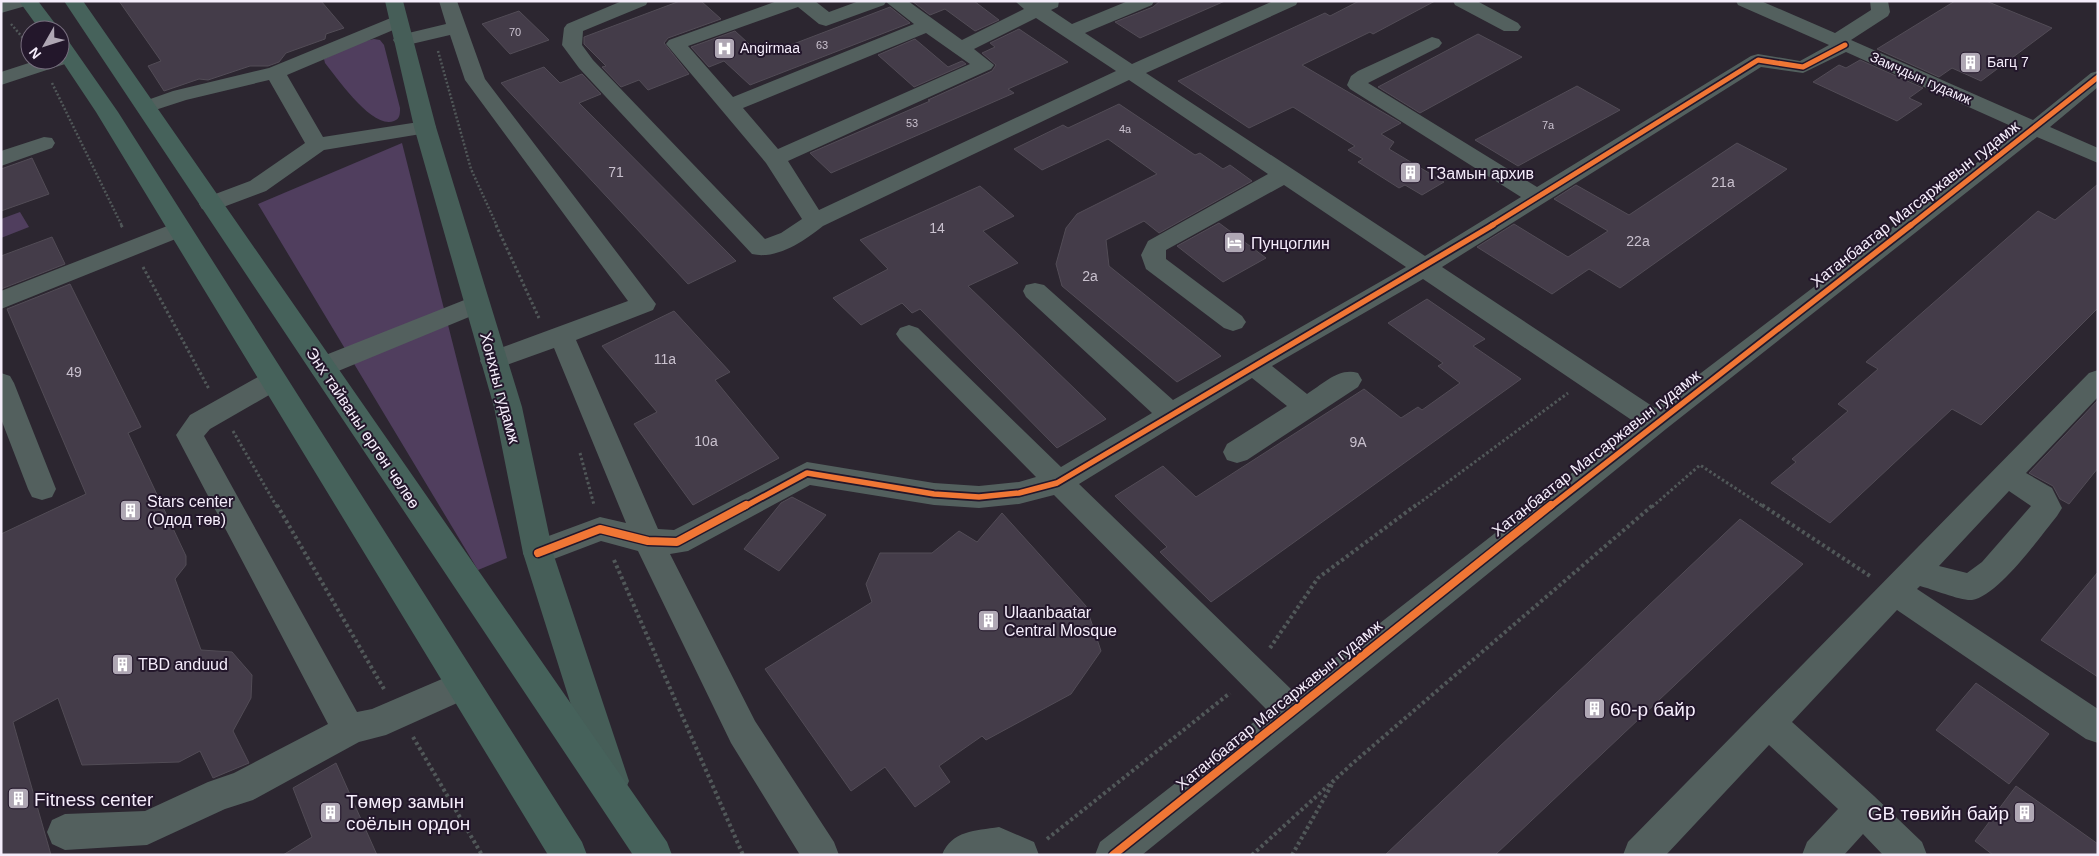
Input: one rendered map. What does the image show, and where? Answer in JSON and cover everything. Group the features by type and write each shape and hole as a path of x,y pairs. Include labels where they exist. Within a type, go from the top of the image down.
{"highway":[{"path":"28,1 42,20"},
{"name":"Энх тайваны өргөн чөлөө","path":"73,1 654,855"},
{"path":"67,70 180,229 569,855"}],"main road":[{"name":"Хонхны гудамж","path":"398,21 425,127 508,407 538,553 618,802"}],"street":[{"path":"4,13 22,1"},
{"path":"448,1 455,28 475,80 644,304 493,361"},
{"path":"640,1 574,28 572,45 586,64 760,248 775,246 790,240 814,221 1128,72 1289,1"},
{"path":"796,1 676,44 775,159 814,221"},
{"path":"803,1 826,20 877,1"},
{"path":"775,159 984,65 895,1"},
{"path":"1070,32 1145,1"},
{"path":"1462,1 1511,27"},
{"name":"Замчдын гудамж","path":"1745,1 2098,156"},
{"path":"538,553 600,529 648,541 677,542 808,473 934,494 979,497 1020,493 1057,483 1253,365 1424,268 1758,60 1803,66 1841,43 1881,12 1879,3"},
{"path":"961,48 1039,4 1070,32 1128,72 1656,422"},
{"path":"146,107 180,94 275,73 398,21 455,28"},
{"path":"730,106 928,25"},
{"path":"1432,43 1365,75 1358,80 1358,85 1537,197"},
{"path":"1,79 24,70"},
{"path":"275,73 317,145"},
{"name":"Хатанбаатар Магсаржавын гудамж","path":"1113,855 1656,422 2036,128 2098,77"},
{"path":"210,204 258,186 317,145 425,127"},
{"path":"1,159 44,144"},
{"path":"1233,322 1155,264 1153,255 1156,246 1284,176"},
{"path":"1,301 180,229"},
{"path":"1035,291 1172,415"},
{"path":"322,367 477,304"},
{"path":"909,334 1057,483 1292,713"},
{"path":"560,335 648,541 743,732 821,855"},
{"path":"1253,365 1306,407"},
{"path":"274,380 220,410 194,428 190,435 345,723 353,728"},
{"path":"1237,452 1349,380"},
{"path":"1641,855 1906,582 2098,380"},
{"path":"1,383 42,489"},
{"path":"1906,582 1971,587 1993,571 2048,508 2042,496 2006,476"},
{"path":"1906,582 2098,728"},
{"path":"65,832 147,828 220,794 241,788 353,728 374,724 463,685"},
{"path":"1769,723 1862,808 1909,855"},
{"path":"1820,855 1862,808"},
{"path":"960,855 966,851 998,845 1030,850"}],"path":[{"path":"4,13 20,33"},
{"path":"63,70 133,248 220,410 482,855"},
{"path":"1030,850 1252,675 1318,578 1589,378"},
{"path":"1252,855 1335,778 1700,465 1906,582"},
{"path":"1292,855 1335,778"}],"shaded area":[{"path":"374,39 380,40 384,45 400,108 399,118 394,121 385,122 366,111 325,63 324,59 360,42"},
{"path":"402,143 507,558 478,570 258,204"},
{"path":"20,212 29,227 1,238 1,219"}],"building":[{"path":"119,1 321,1 344,28 326,34 325,39 286,53 279,62 268,66 250,66 208,80 199,79 164,91 148,66 161,61"},
{"path":"680,1 701,1 721,19 668,38 664,43 689,74 648,90 639,80 621,87 602,67 606,66 584,44 584,37"},
{"path":"912,1 974,1 999,20 975,31 945,9 930,15"},
{"path":"1160,1 1225,1 1140,38 1115,22 1153,7"},
{"path":"1359,1 1435,1 1373,34 1370,32 1302,65 1401,123 1381,134 1394,142 1389,149 1444,182 1422,195 1405,185 1399,188 1358,162 1363,159 1348,150 1355,146 1293,107 1249,128 1178,81 1325,13 1330,16"},
{"path":"1955,1 1986,1 2052,28 1981,81 1952,68 1939,77 1877,49"},
{"path":"890,7 910,23 750,85 724,61 709,67 691,47 735,31 762,56"},
{"path":"519,11 549,40 510,54 482,24"},
{"path":"1019,29 1068,62 1008,89 1014,93 831,173 810,153 930,101 928,100 992,71 996,65 982,53 995,47 990,43"},
{"path":"1478,34 1522,57 1420,113 1378,87"},
{"path":"915,39 948,67 962,61 966,64 914,87 878,55"},
{"path":"1860,60 1923,88 1909,98 1922,104 1897,121 1813,82 1839,65 1846,68"},
{"path":"544,67 560,83 582,74 601,94 579,103 736,261 688,284 501,83"},
{"path":"1577,86 1620,110 1518,166 1475,140"},
{"path":"1119,104 1195,155 1200,153 1223,169 1230,165 1252,181 1159,233 1144,221 1106,240 1109,266 1221,356 1177,382 1062,286 1056,264 1066,228 1077,214 1157,174 1108,139 1042,170 1014,149 1063,125 1068,128"},
{"path":"1737,143 1787,169 1620,288 1589,269 1552,294 1477,247 1514,224 1568,257 1608,231 1554,199 1576,185 1629,215"},
{"path":"32,158 49,194 1,211 1,169"},
{"path":"2098,184 2098,308 1981,425 1952,409 1830,523 1771,483 1796,462 1792,459 1848,411 1838,404 1878,369 1866,362 2038,211 2055,220"},
{"path":"980,186 1014,216 983,231 1018,263 968,286 1106,419 1057,448 920,309 912,313 902,303 861,325 833,298 888,269 860,240"},
{"path":"1219,223 1266,258 1223,282 1177,246"},
{"path":"52,237 65,264 1,289 1,256"},
{"path":"70,284 141,427 128,433 186,556 186,565 175,579 201,650 232,652 252,675 251,698 233,731 249,763 213,778 200,751 179,762 82,765 58,698 13,722 51,855 1,855 1,534 86,494 7,309"},
{"path":"1427,299 1485,339 1473,346 1521,379 1211,602 1160,552 1167,547 1115,496 1163,466 1196,497 1364,389 1401,418 1418,407 1422,410 1460,383 1438,366 1443,363 1388,323"},
{"path":"674,311 730,372 715,380 779,458 693,505 634,424 657,412 602,346"},
{"path":"2098,400 2098,468 2069,504 2060,499 2053,486 2029,473"},
{"path":"792,497 826,515 779,571 744,549 781,503"},
{"path":"1002,513 1086,606 1101,651 1071,694 986,740 982,736 939,766 950,782 915,807 885,767 851,791 765,669 872,602 866,584 880,553 932,553 959,531 977,542"},
{"name":"60-р байр","path":"1740,519 1803,564 1495,855 1385,855"},
{"path":"2098,572 2098,677 2041,640"},
{"path":"1976,683 2049,734 2009,784 1936,730"},
{"name":"Төмөр замын соёлын ордон","path":"336,763 377,855 283,855 312,837 293,788"},
{"name":"GB төвийн байр","path":"2016,786 2098,844 2098,855 1993,855 1975,841"}],"cycle path":[{"path":"538,553 600,529 648,541 677,542 807,473 934,494 979,497 1019,493 1057,483 1253,365 1423,268 1758,60 1803,67 1845,45"},
{"path":"1113,855 1656,422 2036,128 2098,77"}],"place":[{"name":"Angirmaa","path":"724,48"},
{"name":"Багц 7","path":"1971,62"},
{"name":"ТЗамын архив","path":"1411,173"},
{"name":"Пунцоглин","path":"1235,243"},
{"name":"Stars center (Одод төв)","path":"131,510"},
{"name":"Ulaanbaatar Central Mosque","path":"988,621"},
{"name":"TBD anduud","path":"122,664"},
{"name":"60-р байр","path":"1594,709"},
{"name":"Fitness center","path":"18,799"},
{"name":"Төмөр замын соёлын ордон","path":"330,812"},
{"name":"GB төвийн байр","path":"2025,813"}]}
